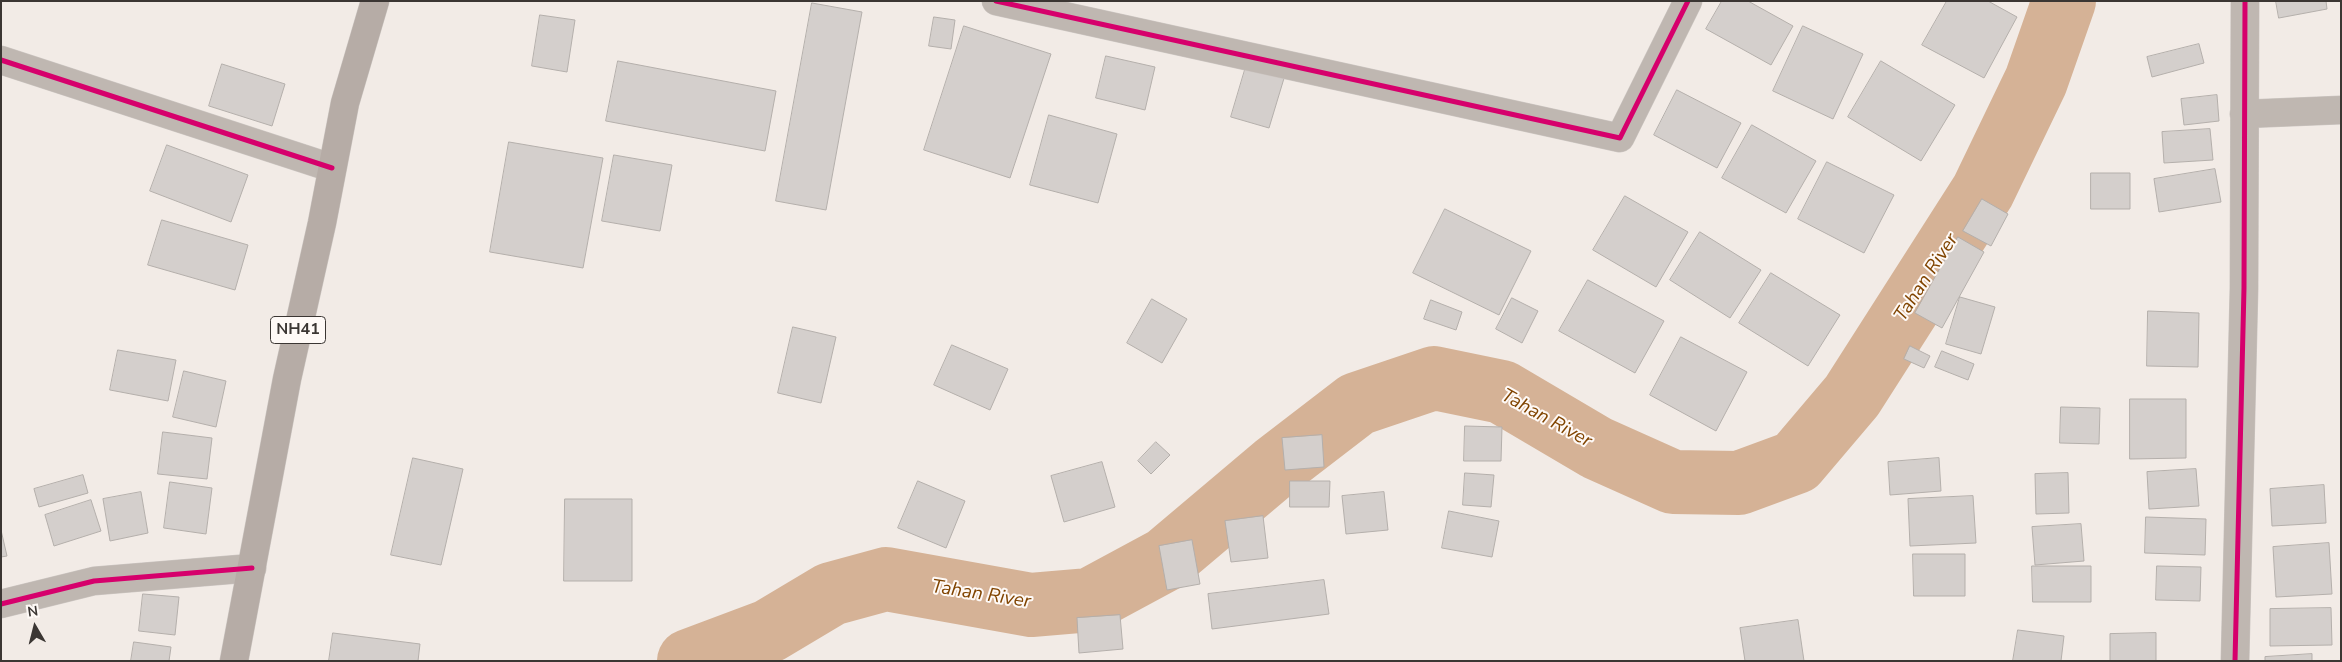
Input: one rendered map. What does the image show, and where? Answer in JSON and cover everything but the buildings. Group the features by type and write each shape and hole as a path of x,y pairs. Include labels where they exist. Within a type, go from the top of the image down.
{"highway":[{"name":"NH41","path":"234,661 287,379 345,103 375,1"}],"street":[{"path":"996,1 1620,138 1688,1"},
{"path":"2235,661 2244,288 2245,1"},
{"path":"1,60 332,168"},
{"path":"2244,114 2341,110"},
{"path":"1,604 94,581 252,568"}],"waterway":[{"name":"Tahan River","path":"689,661 769,631 831,594 886,579 1031,605 1090,600 1166,559 1275,467 1357,404 1434,378 1502,392 1597,448 1673,482 1739,483 1796,462 1852,396 1983,191 2036,81 2064,1"}],"cycle path":[{"path":"996,1 1620,138 1688,1"},
{"path":"2235,661 2244,288 2245,1"},
{"path":"1,60 332,168"},
{"path":"1,604 94,581 252,568"}]}
